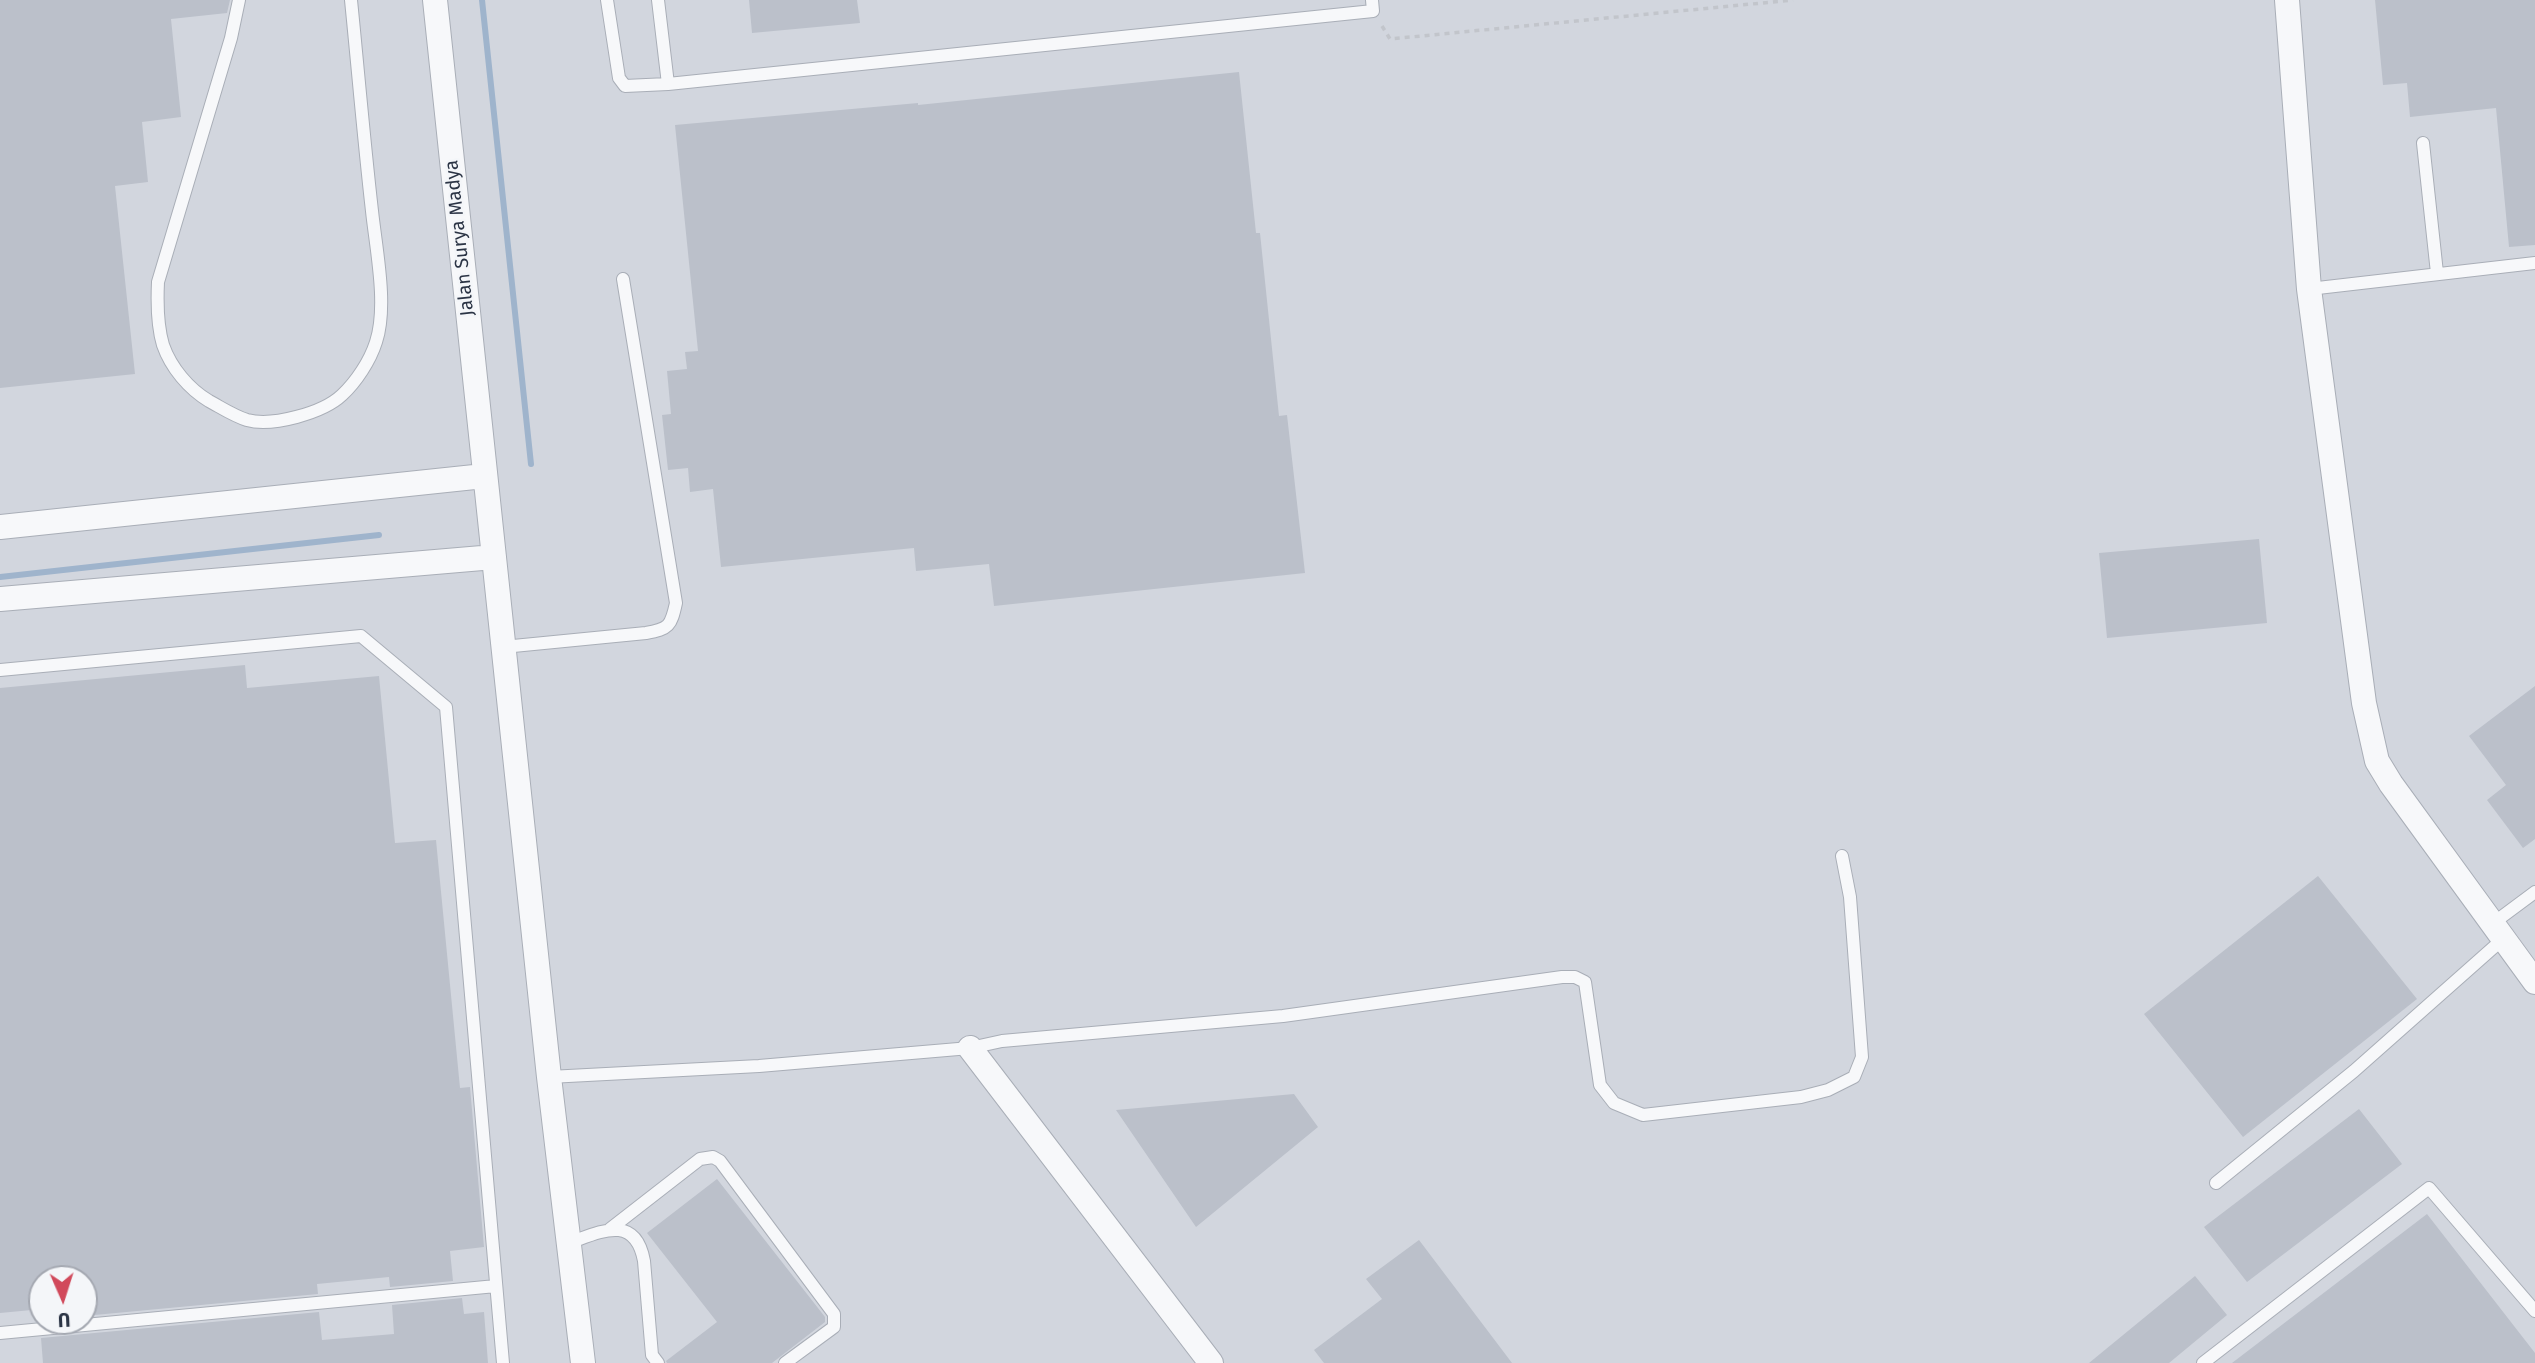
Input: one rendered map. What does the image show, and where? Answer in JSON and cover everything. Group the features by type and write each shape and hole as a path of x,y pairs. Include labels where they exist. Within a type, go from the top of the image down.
{"street":[{"name":"Jalan Surya Madya","path":"435,0 549,1077 583,1363"},
{"path":"2287,0 2309,289 2364,703 2377,761 2535,982"},
{"path":"0,527 484,476"},
{"path":"0,599 494,557"},
{"path":"970,1048 1211,1363"}],"lane":[{"path":"239,0 231,38 158,282 157,307 163,345 173,365 194,391 228,412 250,421 267,421 297,419 340,397 360,373 376,344 379,332 379,278 351,0"},
{"path":"607,0 621,82 625,86 668,84 1372,6"},
{"path":"658,0 668,84"},
{"path":"2423,143 2437,273"},
{"path":"2309,289 2535,263"},
{"path":"503,647 646,633 663,630 672,620 676,603 623,279"},
{"path":"0,670 361,636 446,707 503,1363"},
{"path":"549,1077 759,1066 970,1048 1002,1041 1283,1016 1562,976 1575,977 1585,982 1600,1085 1614,1103 1643,1115 1801,1097 1829,1090 1854,1077 1862,1058 1850,897 1842,856"},
{"path":"2216,1183 2354,1071 2535,892"},
{"path":"610,1229 700,1159 713,1157 720,1161 834,1314 834,1327 785,1363"},
{"path":"2203,1363 2428,1188 2535,1311"},
{"path":"569,1243 610,1229 623,1229 633,1236 642,1249 652,1355 658,1363"},
{"path":"0,1333 496,1286"}],"path":[{"path":"1372,6 1390,39 1793,0"}],"shaded area":[{"path":"0,0 2535,0 2535,1363 0,1363"}],"building":[{"path":"0,0 230,0 227,13 171,19 181,117 142,122 148,182 115,186 135,374 0,388"},
{"path":"749,0 857,0 860,23 752,33"},
{"path":"2375,0 2535,0 2535,245 2509,247 2496,108 2410,117 2407,83 2383,85"},
{"path":"1239,72 1256,233 1260,233 1279,416 1287,415 1305,573 994,606 989,564 916,571 914,548 721,567 713,489 690,492 688,468 668,470 662,415 671,414 667,371 687,369 685,352 698,351 675,125 918,105"},
{"path":"2259,539 2267,623 2107,638 2099,553"},
{"path":"245,665 247,688 379,676 395,843 436,840 460,1088 470,1087 484,1247 450,1251 453,1281 390,1287 389,1277 317,1284 318,1294 98,1315 98,1265 28,1265 28,1310 0,1313 0,688"},
{"path":"2535,686 2535,839 2523,848 2487,800 2506,785 2469,736"},
{"path":"2318,876 2417,999 2243,1137 2144,1014"},
{"path":"1294,1094 1318,1127 1196,1227 1116,1110"},
{"path":"2359,1109 2402,1164 2247,1282 2204,1227"},
{"path":"717,1179 825,1317 825,1322 772,1363 666,1361 717,1322 647,1233"},
{"path":"2427,1214 2535,1353 2535,1363 2232,1363"},
{"path":"1419,1240 1512,1363 1324,1363 1314,1350 1382,1299 1366,1279"},
{"path":"2195,1276 2227,1315 2169,1363 2089,1363"},
{"path":"462,1298 464,1314 484,1312 488,1363 43,1363 41,1338 98,1335 98,1333 319,1312 322,1340 394,1334 392,1305"}],"waterway":[{"path":"482,0 531,464"},
{"path":"0,577 379,535"}]}
